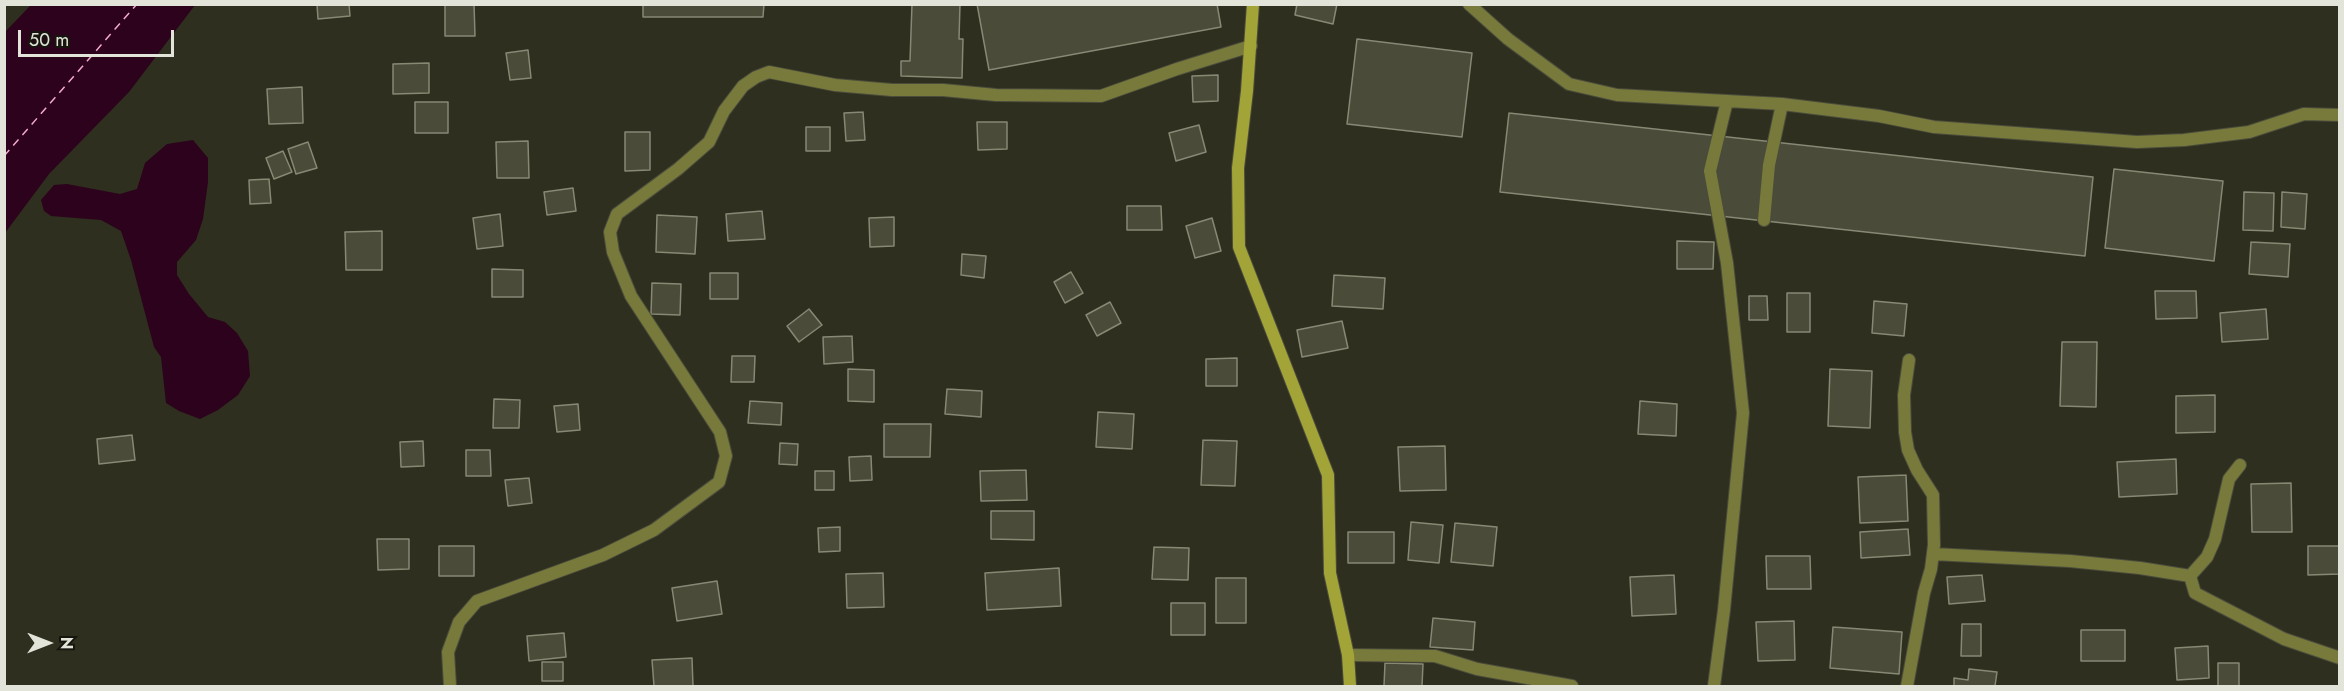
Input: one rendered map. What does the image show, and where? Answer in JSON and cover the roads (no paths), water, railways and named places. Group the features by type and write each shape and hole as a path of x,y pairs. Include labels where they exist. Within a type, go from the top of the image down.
{"main road":[{"path":"1254,4 1238,168 1239,247 1328,475 1329,573 1348,656 1350,687"}],"street":[{"path":"1469,4 1508,39 1569,84 1617,95 1782,104 1879,116 1934,127 2137,142 2184,140 2249,132 2304,114 2340,115"},
{"path":"450,687 448,652 459,622 477,601 603,555 654,530 719,482 726,456 720,432 631,296 614,252 610,232 617,214 678,169 709,142 724,111 743,86 769,72 835,85 892,90 943,90 996,95 1101,96 1251,46"},
{"path":"1713,687 1724,610 1743,413 1727,263 1710,171 1727,101"},
{"path":"1764,220 1769,165 1782,104"},
{"path":"1907,687 1933,554 1933,495 1917,470 1908,450 1905,432 1904,395 1909,360"},
{"path":"2190,576 2207,558 2215,539 2229,479 2240,465"},
{"path":"1933,554 2070,561 2190,576"},
{"path":"2190,576 2195,593 2284,639 2340,658"},
{"path":"1348,656 1435,656 1477,669 1572,687"}]}
